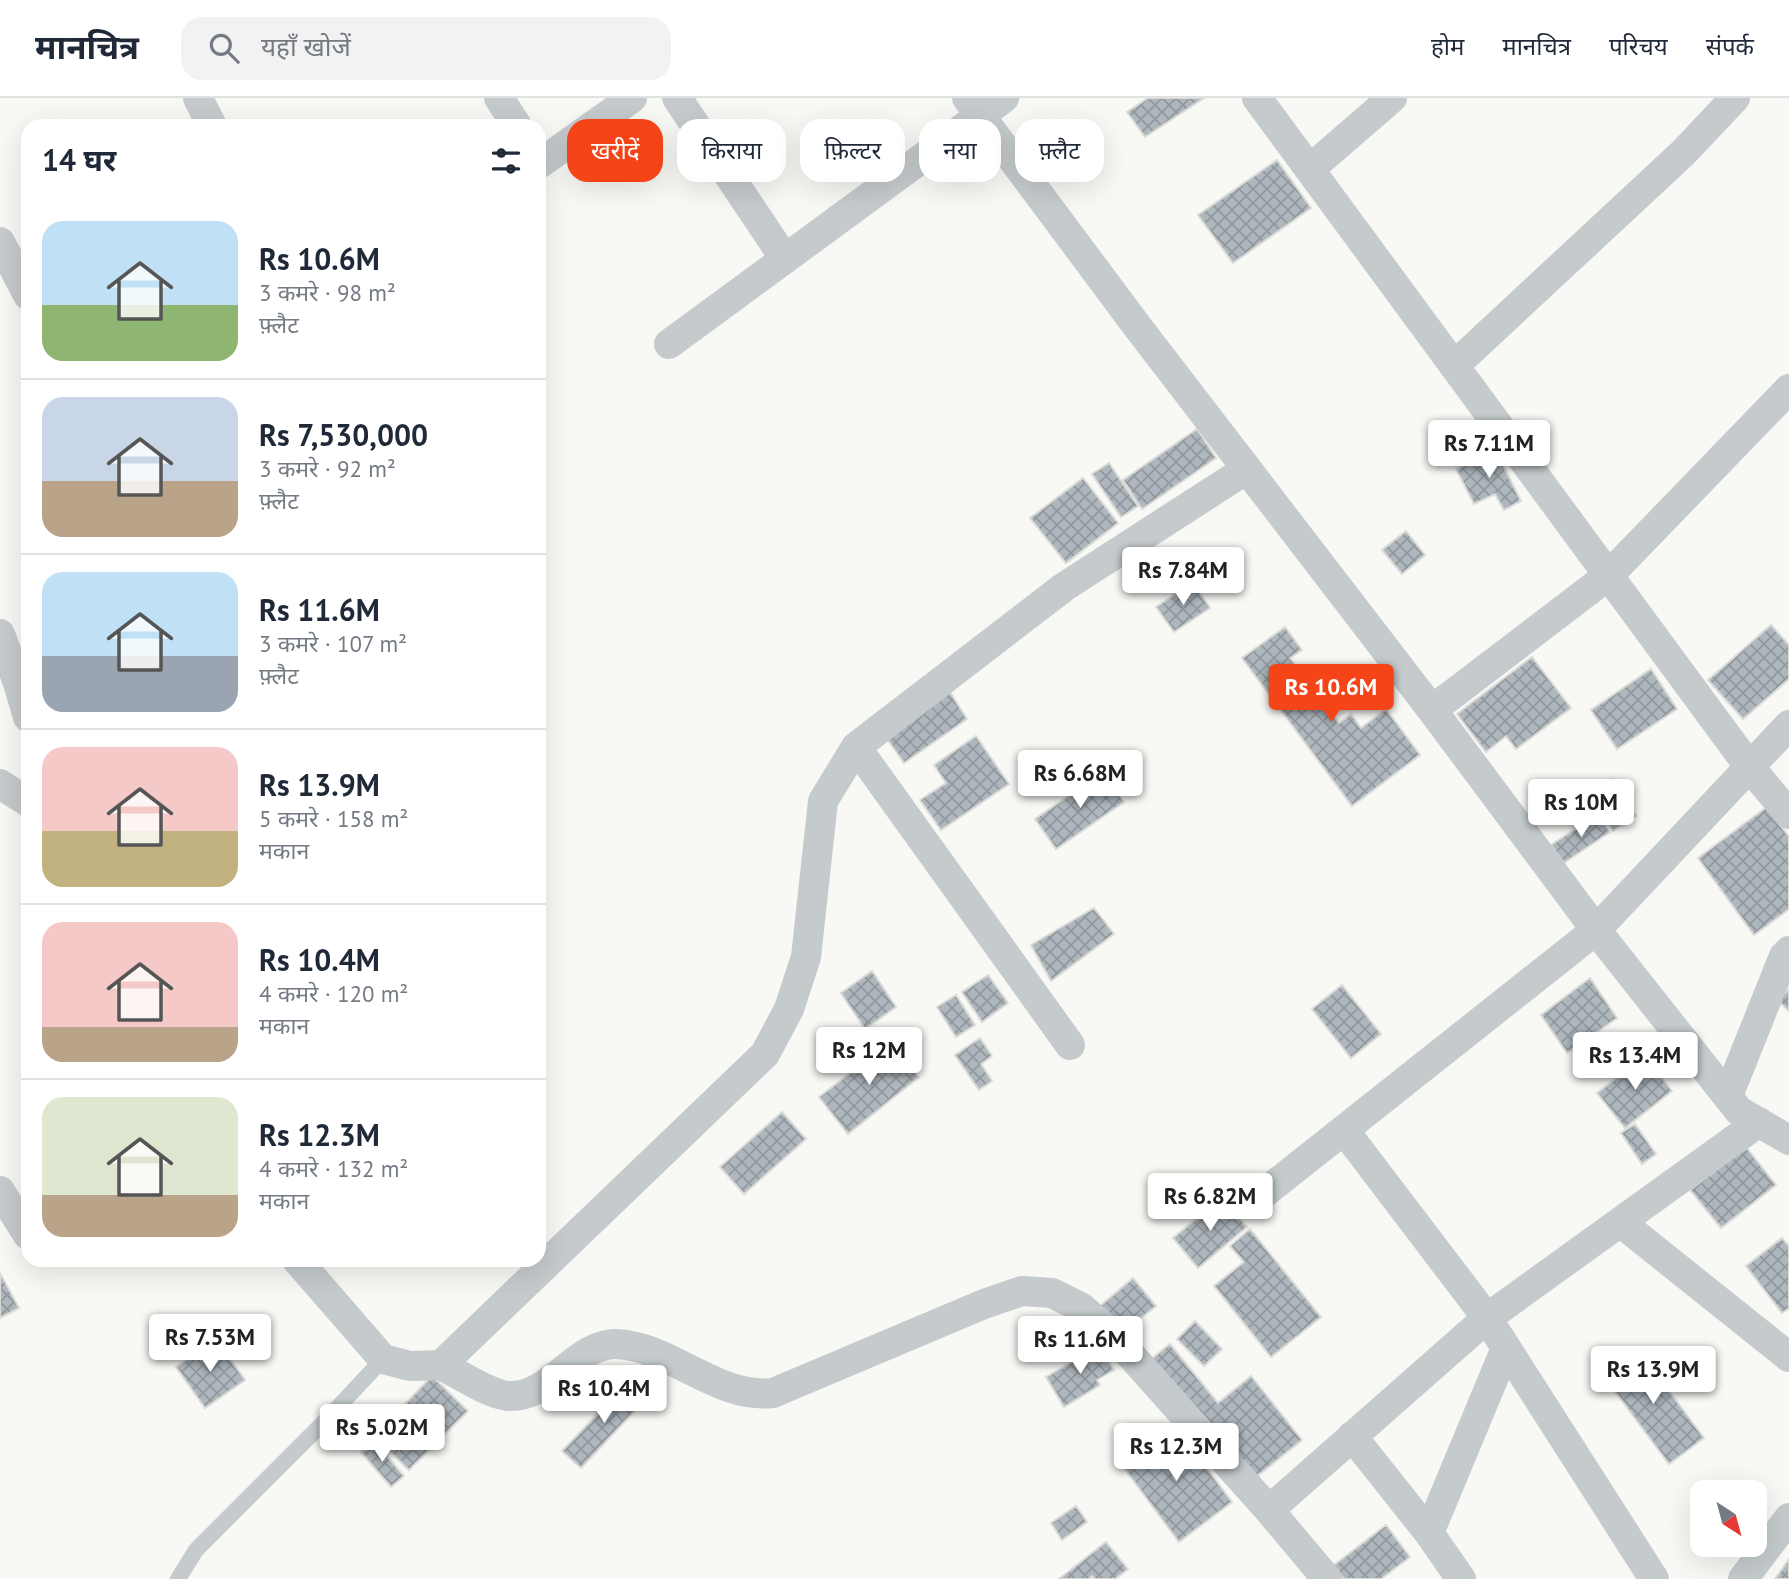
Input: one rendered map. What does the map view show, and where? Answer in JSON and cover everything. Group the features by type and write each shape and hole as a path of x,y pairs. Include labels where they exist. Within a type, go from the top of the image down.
{"street":[{"path":"198,98 208,119"},
{"path":"499,98 512,119"},
{"path":"546,157 632,98"},
{"path":"677,98 785,259"},
{"path":"669,344 785,259 974,107 1004,98"},
{"path":"1257,98 1748,765 1789,814"},
{"path":"1310,169 1392,98"},
{"path":"1455,365 1683,153 1735,98"},
{"path":"974,107 1596,930 1739,1111 1789,1140"},
{"path":"0,242 21,282"},
{"path":"1432,710 1609,575 1789,389"},
{"path":"546,1264 765,1054 789,1009 806,957 823,801 856,747 1064,587 1247,469"},
{"path":"0,634 21,693"},
{"path":"1254,1201 1596,930 1789,724"},
{"path":"856,747 1070,1045"},
{"path":"0,784 21,798"},
{"path":"1728,1097 1784,956 1789,951"},
{"path":"1269,1510 1487,1318 1759,1122"},
{"path":"1344,1130 1487,1318 1654,1579"},
{"path":"0,1191 21,1225"},
{"path":"1620,1222 1789,1357"},
{"path":"304,1267 383,1359 410,1366 441,1365 492,1391 509,1396 544,1385 589,1352 616,1344 639,1348 737,1391 756,1395 773,1393 984,1304 1022,1291 1052,1293 1082,1308 1111,1333 1327,1579"},
{"path":"441,1365 543,1267"},
{"path":"1429,1534 1506,1348"},
{"path":"1352,1436 1461,1579"},
{"path":"1743,1579 1789,1518"}],"lane":[{"path":"178,1579 196,1550 383,1359"}],"building":[{"path":"1148,98 1204,98 1145,137 1127,112"},
{"path":"1277,160 1311,208 1233,263 1198,215"},
{"path":"1197,429 1216,458 1142,509 1123,480"},
{"path":"1495,449 1521,501 1504,510 1495,494 1474,504 1456,469"},
{"path":"1109,463 1138,506 1121,517 1092,474"},
{"path":"1083,478 1118,523 1066,563 1030,518"},
{"path":"1406,531 1425,555 1402,574 1382,550"},
{"path":"1193,582 1210,608 1174,632 1156,607"},
{"path":"1771,625 1789,645 1789,679 1743,719 1708,680"},
{"path":"1285,627 1302,650 1290,658 1339,723 1351,714 1361,728 1386,709 1420,755 1352,806 1242,658"},
{"path":"1532,657 1571,708 1516,749 1506,736 1486,752 1457,714"},
{"path":"1651,669 1677,709 1617,749 1591,710"},
{"path":"950,692 967,719 904,763 885,736"},
{"path":"976,736 1009,784 941,830 920,800 946,783 934,765"},
{"path":"1103,772 1124,802 1056,849 1035,819"},
{"path":"1612,779 1636,816 1613,831 1589,794"},
{"path":"1767,807 1789,837 1789,909 1754,935 1698,858"},
{"path":"1598,814 1610,832 1564,863 1551,845"},
{"path":"1094,908 1114,934 1051,981 1031,945"},
{"path":"872,971 896,1007 865,1029 841,993"},
{"path":"988,975 1008,1003 982,1022 962,992"},
{"path":"1590,978 1617,1018 1567,1053 1541,1015"},
{"path":"1342,985 1381,1034 1351,1058 1312,1009"},
{"path":"1789,989 1789,1011 1778,1001"},
{"path":"956,995 975,1025 956,1037 937,1007"},
{"path":"980,1038 992,1056 981,1064 992,1081 979,1090 955,1055"},
{"path":"892,1041 919,1077 848,1134 819,1097"},
{"path":"1645,1056 1672,1091 1625,1128 1597,1093"},
{"path":"782,1112 806,1139 744,1194 720,1167"},
{"path":"1635,1124 1656,1154 1642,1164 1621,1133"},
{"path":"1746,1147 1776,1185 1721,1228 1690,1190"},
{"path":"1222,1198 1247,1227 1198,1268 1173,1238"},
{"path":"1250,1229 1321,1317 1271,1357 1214,1286 1244,1262 1230,1246"},
{"path":"1782,1238 1789,1246 1789,1308 1782,1313 1746,1266"},
{"path":"0,1273 19,1308 0,1318"},
{"path":"1133,1278 1156,1306 1121,1334 1099,1307"},
{"path":"1195,1321 1222,1349 1204,1366 1177,1339"},
{"path":"216,1339 245,1380 205,1408 176,1367"},
{"path":"1170,1344 1218,1403 1251,1376 1302,1440 1250,1482 1150,1360"},
{"path":"1099,1346 1114,1370 1097,1380 1100,1385 1064,1407 1046,1377"},
{"path":"1637,1348 1704,1438 1669,1464 1602,1374"},
{"path":"432,1376 468,1411 409,1470 374,1436"},
{"path":"628,1382 646,1399 581,1468 562,1451"},
{"path":"1174,1424 1232,1502 1179,1542 1121,1464"},
{"path":"374,1441 404,1476 391,1487 361,1452"},
{"path":"1076,1506 1087,1522 1062,1540 1051,1523"},
{"path":"1386,1525 1410,1557 1381,1579 1344,1579 1333,1566"},
{"path":"1106,1542 1128,1569 1115,1579 1095,1579 1092,1576 1089,1579 1059,1579"},
{"path":"1789,1559 1789,1579 1775,1579"}]}
